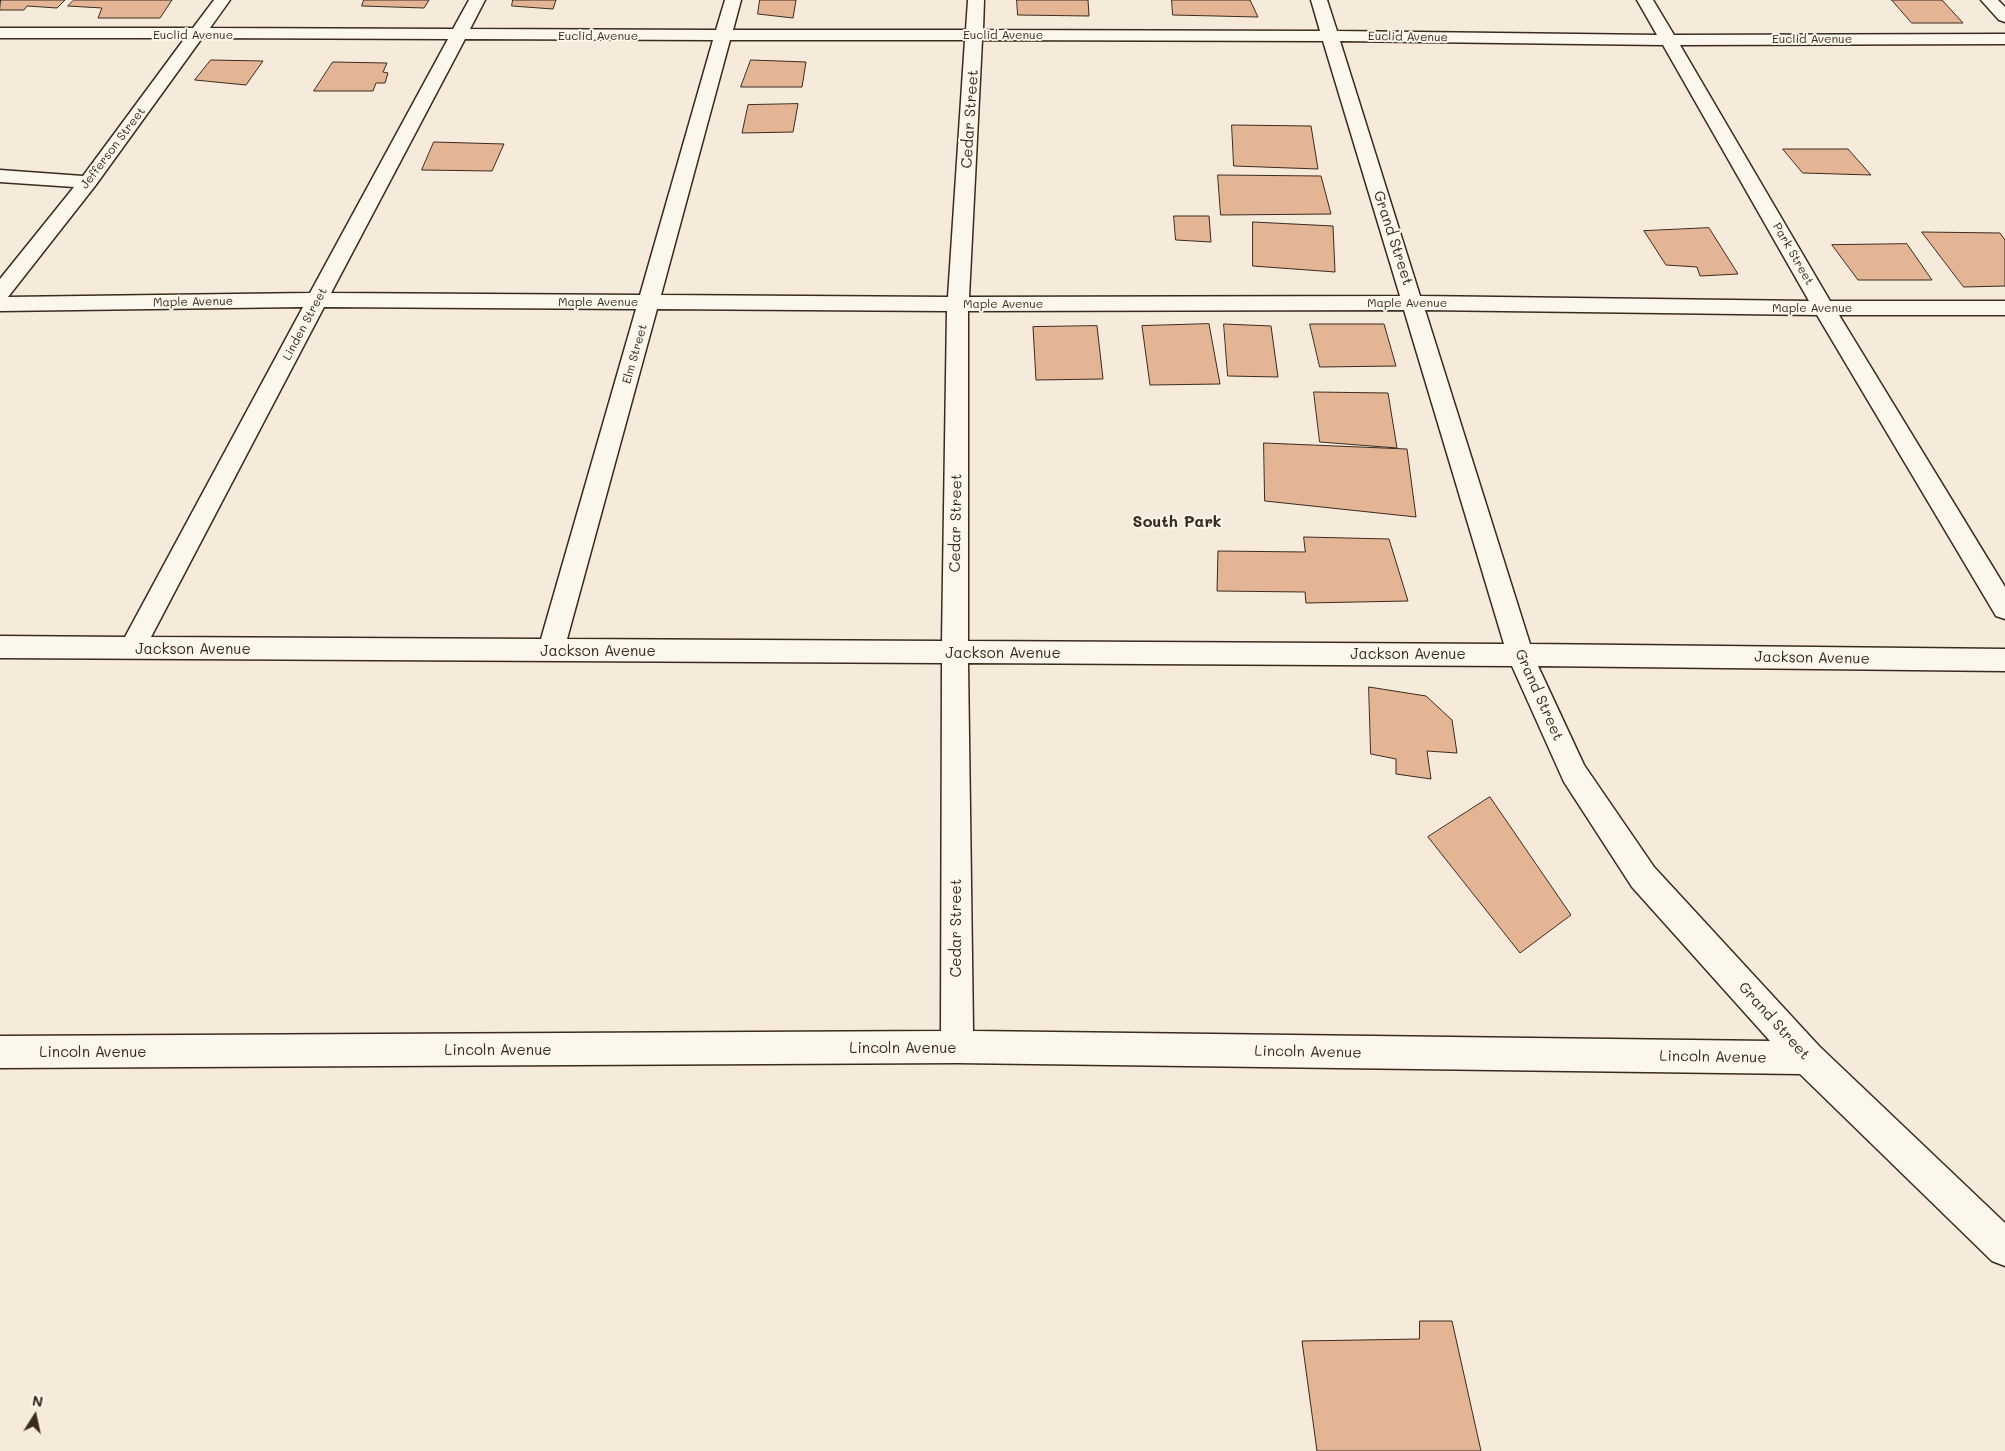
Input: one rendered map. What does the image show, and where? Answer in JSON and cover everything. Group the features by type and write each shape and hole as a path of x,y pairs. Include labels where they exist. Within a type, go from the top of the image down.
{"street":[{"name":"Jefferson Street","path":"0,293 88,182 222,0"},
{"name":"Linden Street","path":"132,648 477,0"},
{"name":"Elm Street","path":"551,650 650,302 733,0"},
{"name":"Cedar Street","path":"957,1048 954,653 958,304 976,0"},
{"name":"Grand Street","path":"1318,0 1520,655 1574,773 1642,877 1807,1058 2005,1248"},
{"name":"Park Street","path":"1644,0 1824,308 2005,609"},
{"path":"1988,0 2005,17"},
{"name":"Euclid Avenue","path":"0,33 196,35 1328,36 1669,40 2005,39"},
{"path":"0,176 88,182"},
{"name":"Maple Avenue","path":"0,304 318,300 958,304 1413,303 1824,308 2005,308"},
{"name":"Jackson Avenue","path":"0,647 1520,655 2005,660"},
{"name":"Lincoln Avenue","path":"0,1052 957,1048 1807,1058"}],"building":[{"path":"1,0 65,0 57,8 27,6 24,10 0,10"},
{"path":"74,0 172,0 160,18 98,18 102,8 68,6"},
{"path":"364,0 429,0 424,8 362,6"},
{"path":"513,0 556,0 553,9 512,6"},
{"path":"760,0 796,0 793,18 758,14"},
{"path":"1017,0 1088,0 1089,16 1018,15"},
{"path":"1172,0 1250,0 1258,17 1173,15"},
{"path":"1892,0 1942,0 1963,23 1912,23"},
{"path":"211,60 263,61 246,85 195,80"},
{"path":"751,60 806,62 802,87 741,87"},
{"path":"333,62 387,63 383,72 388,73 385,83 376,83 373,91 314,91"},
{"path":"798,104 793,132 742,133 748,105"},
{"path":"1232,125 1311,126 1318,169 1234,166"},
{"path":"434,142 504,144 492,171 422,170"},
{"path":"1783,149 1848,149 1871,175 1803,173"},
{"path":"1218,175 1321,176 1331,214 1221,215"},
{"path":"1174,216 1209,216 1211,242 1176,240"},
{"path":"1253,222 1333,226 1335,272 1253,266"},
{"path":"1709,228 1738,274 1700,276 1697,267 1666,265 1644,231"},
{"path":"1922,232 2000,233 2005,240 2005,286 1964,287"},
{"path":"1907,244 1932,280 1858,280 1832,245"},
{"path":"1209,324 1220,384 1150,385 1142,326"},
{"path":"1224,324 1271,326 1278,377 1228,376"},
{"path":"1310,324 1384,324 1396,366 1320,367"},
{"path":"1097,326 1103,379 1036,380 1033,327"},
{"path":"1314,392 1388,393 1397,448 1320,442"},
{"path":"1264,443 1407,449 1416,517 1265,501"},
{"path":"1304,537 1389,539 1408,601 1306,603 1305,592 1217,591 1218,551 1305,552"},
{"path":"1369,687 1426,696 1452,720 1457,753 1427,751 1431,779 1396,774 1396,759 1371,754"},
{"path":"1490,797 1571,915 1520,953 1428,837"},
{"path":"1420,1321 1452,1321 1481,1451 1317,1451 1302,1341 1419,1339"}],"district":[{"name":"South Park","path":"1177,522"}]}
